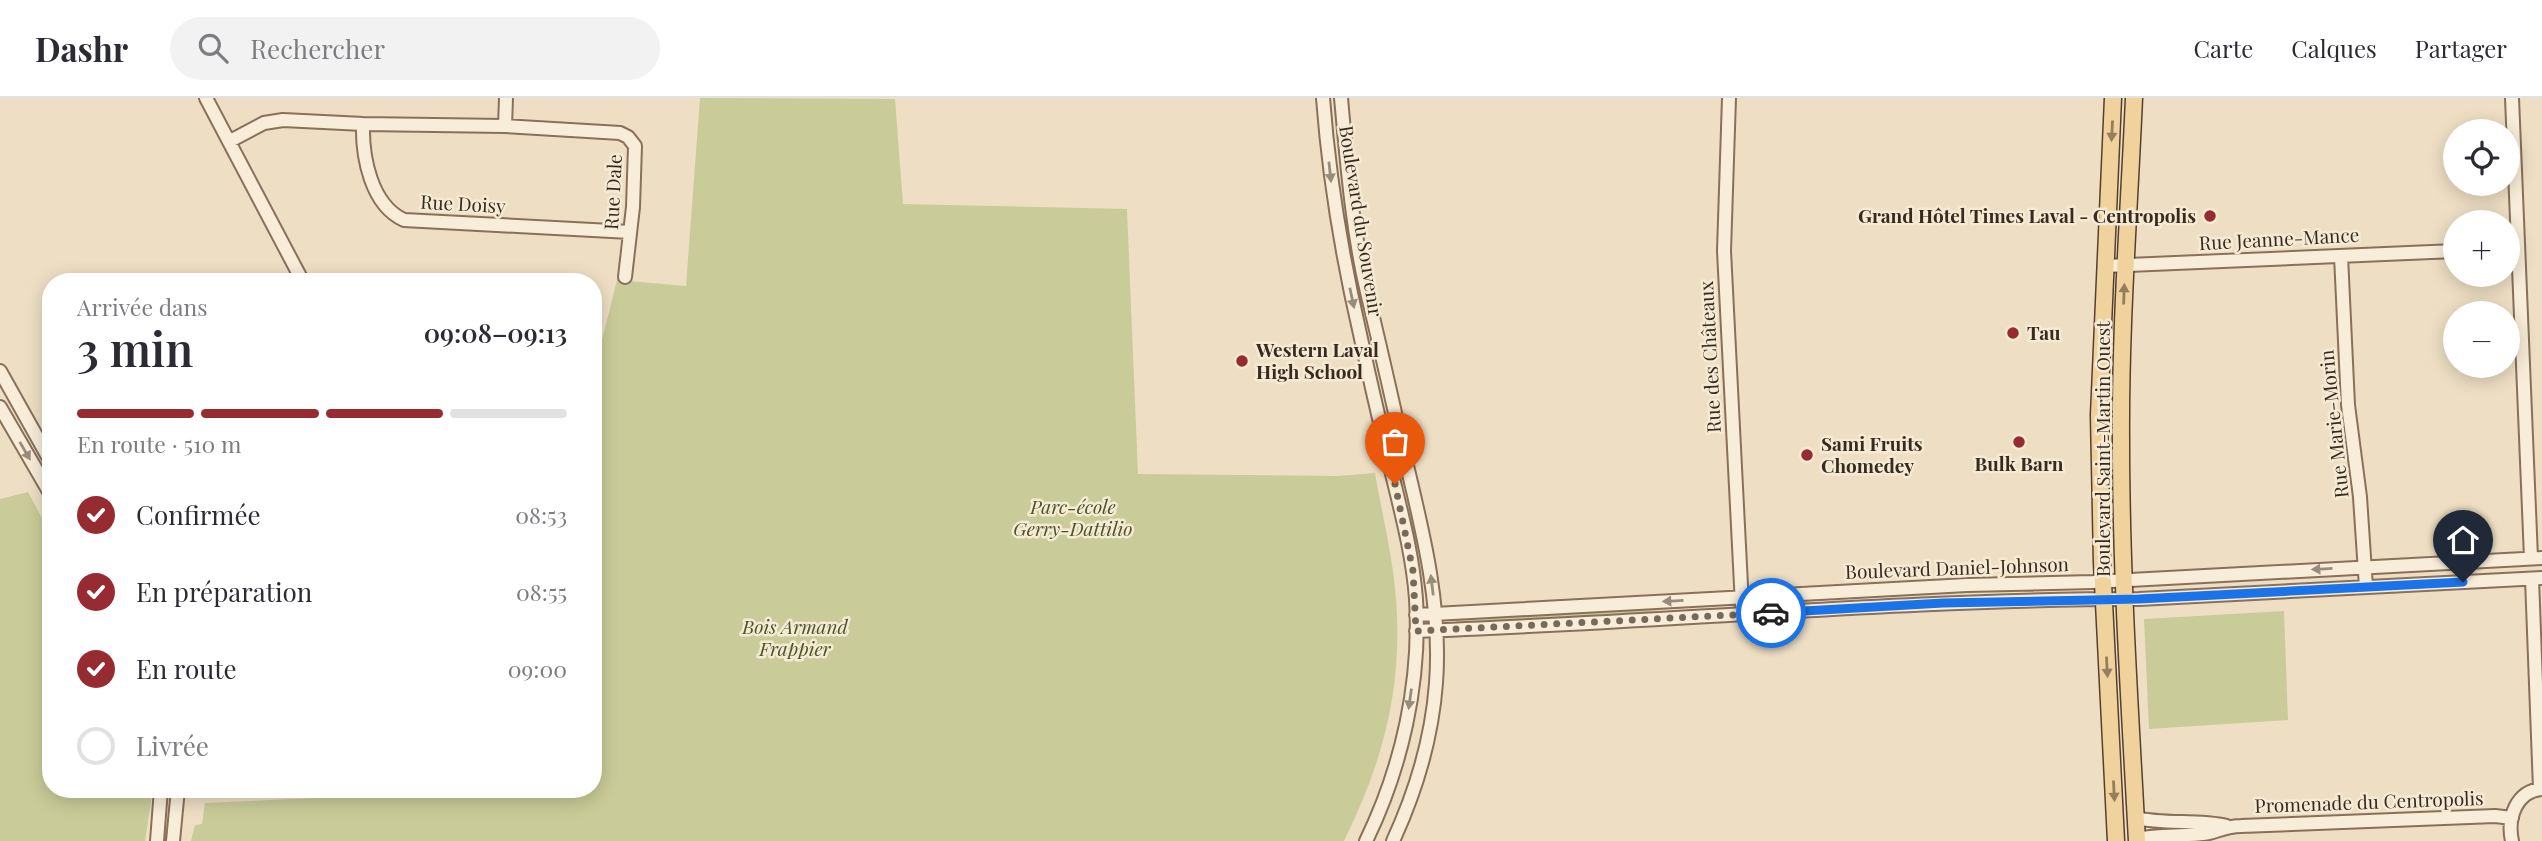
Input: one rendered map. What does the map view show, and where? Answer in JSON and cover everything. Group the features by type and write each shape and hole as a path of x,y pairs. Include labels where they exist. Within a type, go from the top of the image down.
{"main road":[{"name":"Boulevard Saint-Martin Ouest","path":"2113,98 2099,415 2103,581 2116,841"},
{"name":"Boulevard Saint-Martin Ouest","path":"2134,98 2120,446 2137,840"}],"street":[{"path":"206,98 298,273"},
{"path":"505,126 506,98"},
{"name":"Boulevard du Souvenir","path":"1323,98 1331,185 1345,267 1405,531 1413,571 1416,615 1412,686 1400,751 1389,788 1367,841"},
{"name":"Boulevard du Souvenir","path":"1341,98 1349,186 1359,250 1421,524 1435,614 1436,684 1427,743 1412,794 1393,841"},
{"name":"Rue des Châteaux","path":"1729,98 1724,251 1742,614"},
{"path":"2512,98 2513,210"},
{"name":"Rue Dale","path":"230,141 257,126 277,120 610,131 628,137 635,146 625,277"},
{"name":"Rue Doisy","path":"363,124 362,148 372,182 394,215 404,220 630,232"},
{"name":"Rue Jeanne-Mance","path":"2105,266 2443,252"},
{"name":"Rue Marie-Morin","path":"2341,256 2348,405 2361,497 2366,587"},
{"path":"2516,287 2537,558"},
{"path":"0,371 42,446"},
{"path":"0,407 42,479"},
{"name":"Boulevard Daniel-Johnson","path":"1416,615 1982,584 2103,581 2537,558"},
{"path":"2512,841 2512,818 2521,797 2541,789 2537,579"},
{"name":"Boulevard Daniel-Johnson","path":"1416,631 1943,603 2125,599 2537,579"},
{"path":"157,841 160,798"},
{"path":"173,841 177,798"},
{"name":"Promenade du Centropolis","path":"2137,840 2160,835 2208,833 2227,827 2495,816 2512,818"},
{"name":"Promenade du Centropolis","path":"2136,818 2153,822 2207,822 2227,827"}],"green space":[{"name":"Bois Armand Frappier","path":"700,98 895,99 903,204 1127,209 1138,474 1337,476 1375,473 1395,583 1396,663 1393,694 1379,753 1370,782 1344,841 191,841 195,825 202,824 205,803 315,798 602,798 602,340 617,280 686,286"},
{"path":"28,492 42,518 42,798 152,798 145,841 0,841 0,499"},
{"path":"1682,606 1631,615 1456,624 1456,618"},
{"path":"2284,611 2288,720 2149,729 2144,619"}],"way so far":[{"path":"1395,484 1413,571 1416,631 1771,613"}],"place":[{"name":"Grand Hôtel Times Laval - Centropolis","path":"2210,216"},
{"name":"Tau","path":"2013,333"},
{"name":"Western Laval High School","path":"1242,361"},
{"name":"Bulk Barn","path":"2019,442"},
{"name":"Sami Fruits Chomedey","path":"1807,455"}],"route":[{"path":"1771,613 1943,603 2139,599 2463,582"}],"park label":[{"name":"Parc-école Gerry-Dattilio","path":"1073,518"}]}
